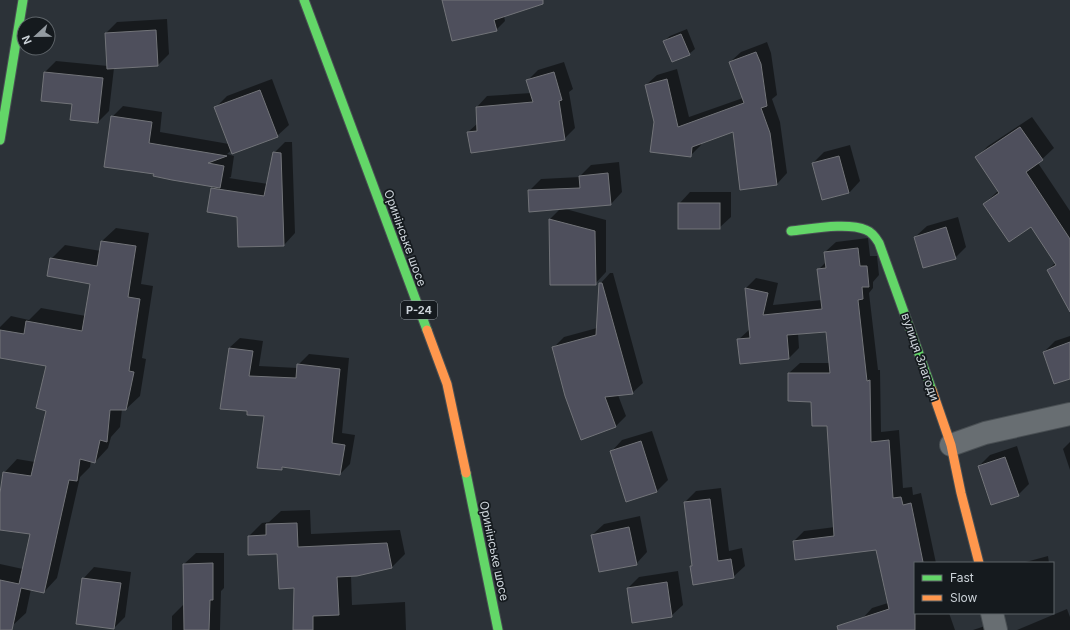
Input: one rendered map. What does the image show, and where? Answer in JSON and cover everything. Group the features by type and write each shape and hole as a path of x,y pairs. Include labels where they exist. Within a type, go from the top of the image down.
{"main road":[{"path":"0,140 23,0"},
{"name":"Оринінське шосе","path":"304,0 447,384 498,630"},
{"name":"вулиця Злагоди","path":"791,232 854,226 866,230 874,236 879,243 951,445 961,493 979,562"}],"street":[{"path":"951,445 985,432 1070,414"},
{"path":"992,614 996,630"}],"building":[{"path":"442,0 543,0 543,4 494,20 497,31 452,41"},
{"path":"156,30 158,66 107,69 105,33"},
{"path":"681,34 690,55 672,62 663,41"},
{"path":"756,52 761,64 767,106 761,108 770,133 777,185 740,190 733,132 692,147 691,157 650,152 654,122 645,85 667,79 678,127 744,103 729,62"},
{"path":"44,72 103,78 98,123 70,120 72,104 41,101"},
{"path":"554,72 562,100 559,101 565,140 471,153 467,132 477,131 476,107 533,102 526,80"},
{"path":"260,90 278,137 232,154 214,107"},
{"path":"111,116 152,122 149,143 227,156 208,163 224,166 220,188 153,176 154,174 104,167"},
{"path":"1020,127 1043,160 1026,172 1070,239 1070,312 1047,270 1056,265 1031,227 1009,242 983,204 999,193 975,157"},
{"path":"273,152 281,153 284,246 238,247 237,217 207,212 211,188 264,196"},
{"path":"839,156 849,193 822,200 812,163"},
{"path":"608,173 611,205 529,212 528,190 580,188 579,176"},
{"path":"678,203 720,203 720,229 678,229"},
{"path":"549,219 595,231 596,285 550,285"},
{"path":"946,227 956,259 923,268 914,237"},
{"path":"101,241 136,246 128,297 140,299 129,371 134,372 126,410 110,410 107,442 100,440 95,463 80,459 77,481 69,480 44,593 21,588 12,630 0,630 0,580 19,584 30,534 0,530 0,493 3,472 31,476 46,411 36,408 46,366 0,358 0,330 24,334 26,321 82,331 90,284 47,276 50,258 97,266"},
{"path":"858,248 860,266 867,266 869,287 862,287 863,299 858,300 867,381 870,380 871,442 889,440 893,498 901,497 903,505 911,503 923,562 914,562 915,630 838,630 837,626 889,609 876,550 795,560 793,541 834,536 827,426 812,426 811,402 788,401 788,373 830,373 826,332 787,335 789,359 740,364 737,339 750,338 745,288 768,293 763,315 822,309 817,269 826,268 824,252"},
{"path":"599,283 602,283 633,394 605,397 616,427 581,440 565,396 552,347 596,335"},
{"path":"1070,342 1070,379 1054,384 1043,352"},
{"path":"229,348 253,351 249,376 296,378 297,364 340,369 332,443 345,445 340,475 282,467 282,470 257,468 264,416 247,415 247,411 220,409"},
{"path":"641,441 657,492 626,502 610,451"},
{"path":"1005,457 1019,496 991,505 978,466"},
{"path":"710,499 718,561 731,559 734,578 693,585 684,502"},
{"path":"297,523 298,547 387,543 392,568 357,576 337,577 339,615 313,616 313,630 293,630 294,588 279,589 277,554 248,555 248,536 266,535 266,524"},
{"path":"629,527 637,565 599,572 591,535"},
{"path":"213,563 213,600 210,600 209,630 184,630 183,564"},
{"path":"82,578 121,583 114,629 76,624"},
{"path":"667,582 672,617 632,623 627,588"}],"traffic: fast":[{"path":"0,140 23,0"},
{"path":"304,0 427,330"},
{"path":"791,231 850,226 866,230 874,235 879,243 932,390"},
{"path":"466,473 498,630"}],"traffic: slow":[{"path":"427,330 447,384 466,473"},
{"path":"932,390 951,445 961,493 979,562"}]}
